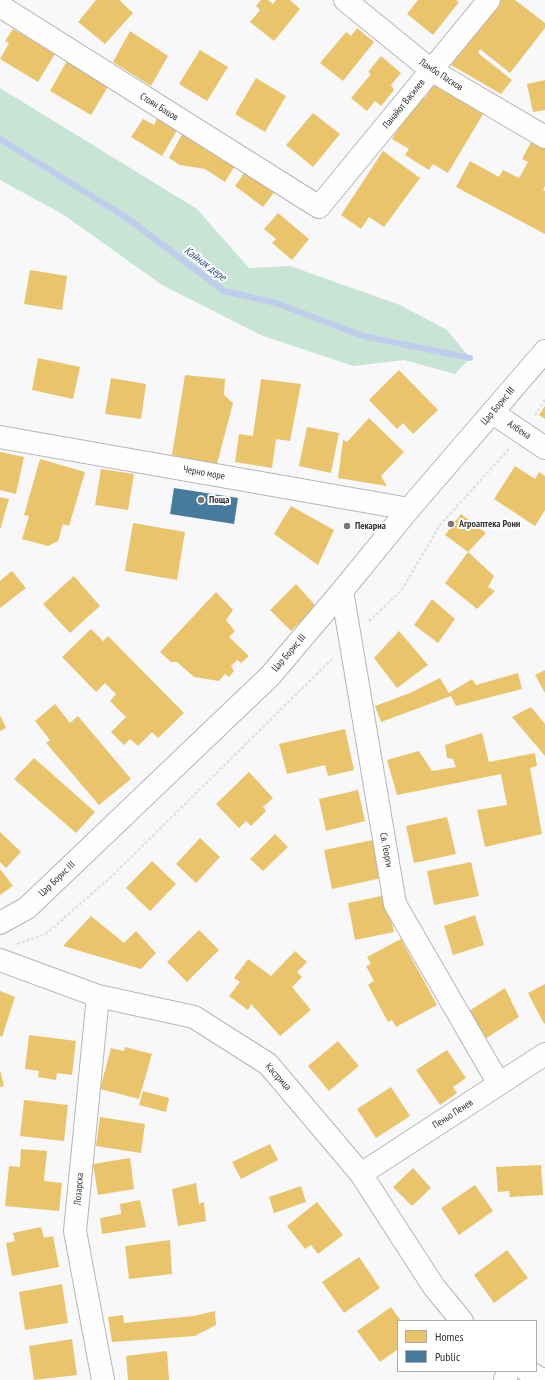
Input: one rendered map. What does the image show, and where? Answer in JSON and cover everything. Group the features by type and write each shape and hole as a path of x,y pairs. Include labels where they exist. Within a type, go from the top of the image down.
{"street":[{"name":"Ламбо Пасков","path":"345,0 431,70 545,137"},
{"name":"Панайот Василев","path":"319,207 489,0"},
{"name":"Стоян Бацов","path":"0,6 319,207"},
{"name":"Цар Борис III","path":"0,923 27,908 270,676 409,509 545,351"},
{"name":"Албена","path":"493,413 545,448"},
{"name":"Черно море","path":"0,437 409,509"},
{"name":"Св. Георги","path":"342,591 395,904 499,1084"},
{"name":"Кастрица","path":"7,953 98,996 194,1017 268,1064 360,1174 434,1287 461,1320"},
{"name":"Лозарска","path":"98,996 75,1230 103,1380"},
{"name":"Пеньо Пенев","path":"360,1174 545,1054"},
{"path":"529,1372 543,1380"}],"path":[{"path":"7,953 46,934 113,875 401,591 440,525 523,433 545,400"}],"green space":[{"path":"0,88 197,209 249,268 290,266 400,305 447,330 470,358 455,374 404,360 353,366 263,336 162,285 64,215 0,180"}],"building: Homes":[{"path":"96,0 119,0 133,13 105,44 78,22"},
{"path":"261,0 268,0 273,4 276,0 290,0 300,9 274,41 250,22 260,10 256,6"},
{"path":"418,0 456,0 459,2 433,35 407,14"},
{"path":"500,0 515,0 545,23 545,28 510,73 480,49 478,53 512,80 501,94 451,65"},
{"path":"357,28 374,42 343,81 320,63 346,32 351,36"},
{"path":"13,29 55,54 38,82 0,59 9,43 5,41"},
{"path":"130,31 168,56 151,86 113,62"},
{"path":"200,50 228,67 207,101 179,84"},
{"path":"381,56 401,73 391,85 394,90 381,106 375,101 367,111 351,98 371,74 368,72"},
{"path":"68,59 109,85 91,115 50,91"},
{"path":"256,78 286,96 265,132 235,114"},
{"path":"436,80 486,109 448,173 433,164 429,170 405,155 409,149 392,139 419,94 425,98"},
{"path":"545,80 545,110 533,112 527,84"},
{"path":"313,113 340,134 313,167 286,145"},
{"path":"159,115 179,127 162,156 131,137 143,119 154,125"},
{"path":"184,131 236,164 225,182 205,169 180,165 169,158"},
{"path":"531,142 545,149 545,186 543,190 545,191 545,234 456,187 470,161 499,177 503,170 519,178 528,162 522,159"},
{"path":"383,151 420,178 384,227 369,217 361,229 341,215"},
{"path":"247,169 276,190 263,207 235,186"},
{"path":"278,213 309,239 292,260 272,243 276,239 264,229"},
{"path":"30,270 67,276 62,310 24,304"},
{"path":"38,358 80,367 73,399 32,390"},
{"path":"399,370 438,410 413,434 403,423 397,429 369,400"},
{"path":"185,375 225,379 224,395 233,403 217,464 172,455"},
{"path":"111,378 146,384 141,419 105,414"},
{"path":"261,379 301,384 290,441 276,439 272,468 235,462 239,434 253,436"},
{"path":"545,406 545,419 539,415"},
{"path":"369,418 404,452 381,476 387,486 338,478 343,440 347,442"},
{"path":"307,427 339,433 331,473 299,466"},
{"path":"0,452 24,457 16,494 0,490"},
{"path":"40,459 85,472 69,526 63,524 58,541 48,546 22,539 29,516 24,515"},
{"path":"515,466 535,479 539,472 545,476 545,510 535,526 494,499"},
{"path":"101,469 134,474 128,510 95,505"},
{"path":"0,497 9,499 0,530"},
{"path":"291,506 334,530 318,565 274,534"},
{"path":"461,514 486,533 468,552 445,535"},
{"path":"133,523 185,532 177,580 125,571"},
{"path":"468,552 494,576 488,587 495,591 477,609 445,583"},
{"path":"12,571 26,588 0,608 0,581"},
{"path":"74,576 100,606 70,633 43,604"},
{"path":"296,584 316,606 291,631 270,610"},
{"path":"216,592 233,610 226,620 235,631 229,637 249,656 241,663 237,660 231,666 234,671 229,677 225,674 219,681 194,677 177,662 171,662 160,652"},
{"path":"432,599 455,619 438,643 414,625"},
{"path":"91,629 103,641 108,636 184,713 158,738 152,732 138,746 130,739 124,745 111,732 126,717 110,701 116,694 105,683 96,692 62,657"},
{"path":"399,631 428,665 397,688 374,658"},
{"path":"545,670 545,693 535,675"},
{"path":"518,673 522,689 456,706 451,696 381,722 375,706 410,693 440,678 449,693 472,679 476,685"},
{"path":"55,704 70,723 78,716 131,779 99,805 46,743 50,740 35,721"},
{"path":"531,707 545,724 545,756 512,717"},
{"path":"0,715 6,728 0,731"},
{"path":"345,729 354,770 328,776 325,765 287,774 279,744"},
{"path":"482,733 489,762 535,753 537,766 530,768 542,834 485,847 477,810 507,805 501,774 397,795 387,760 419,751 432,771 456,767 453,759 447,758 445,745"},
{"path":"34,758 95,812 76,833 14,779"},
{"path":"249,772 273,798 263,807 266,811 251,826 246,821 239,828 216,804"},
{"path":"358,790 365,821 326,831 319,799"},
{"path":"447,817 456,854 414,863 406,826"},
{"path":"0,832 21,852 6,868 0,862"},
{"path":"275,834 288,847 263,871 250,859"},
{"path":"200,838 220,857 196,883 176,864"},
{"path":"373,840 381,878 332,889 324,850"},
{"path":"152,861 176,884 150,911 126,888"},
{"path":"471,862 479,896 434,905 427,871"},
{"path":"0,869 13,886 0,895"},
{"path":"386,895 394,932 355,940 348,903"},
{"path":"475,915 484,945 453,955 444,926"},
{"path":"91,916 124,943 136,931 156,953 141,969 63,946"},
{"path":"199,930 219,950 187,982 167,962"},
{"path":"401,939 437,1005 396,1027 392,1020 388,1022 368,985 374,981 366,966 371,964 367,957"},
{"path":"295,951 307,962 297,972 302,977 292,987 311,1010 280,1036 251,1004 248,1010 229,996 240,982 234,978 248,959 271,976"},
{"path":"545,984 545,1023 544,1024 528,993"},
{"path":"505,988 519,1017 485,1039 469,1011"},
{"path":"0,991 15,997 2,1037 0,1036"},
{"path":"29,1035 76,1041 72,1075 57,1073 56,1080 38,1077 39,1071 25,1069"},
{"path":"338,1041 359,1066 329,1091 308,1066"},
{"path":"125,1047 152,1054 139,1099 100,1089 111,1048 124,1051"},
{"path":"447,1050 466,1078 453,1087 457,1093 440,1105 416,1070"},
{"path":"0,1070 4,1086 0,1087"},
{"path":"391,1087 410,1116 376,1138 357,1109"},
{"path":"143,1091 169,1098 166,1112 139,1105"},
{"path":"24,1100 68,1105 64,1141 20,1136"},
{"path":"100,1117 145,1124 141,1153 96,1146"},
{"path":"270,1144 278,1160 241,1179 232,1162"},
{"path":"21,1149 47,1151 44,1181 62,1183 59,1211 5,1206 9,1166 20,1167"},
{"path":"130,1158 134,1189 98,1195 93,1164"},
{"path":"541,1165 543,1195 510,1197 509,1191 498,1192 496,1167"},
{"path":"413,1168 431,1188 412,1206 393,1187"},
{"path":"196,1183 199,1204 204,1202 206,1221 178,1226 172,1189"},
{"path":"475,1185 493,1211 459,1235 441,1208"},
{"path":"301,1186 306,1202 274,1213 269,1197"},
{"path":"140,1200 146,1227 102,1234 100,1218 121,1214 120,1204"},
{"path":"317,1202 343,1235 318,1254 311,1245 305,1249 287,1226"},
{"path":"41,1227 44,1238 53,1236 59,1267 12,1276 6,1243 15,1241 13,1233"},
{"path":"170,1240 172,1274 129,1279 125,1246"},
{"path":"507,1250 528,1278 494,1303 474,1275"},
{"path":"359,1257 380,1288 344,1313 322,1282"},
{"path":"62,1284 68,1323 25,1330 19,1292"},
{"path":"391,1307 400,1320 397,1320 397,1350 380,1362 357,1331"},
{"path":"215,1311 216,1325 195,1336 112,1342 108,1317 123,1315 124,1323 194,1316"},
{"path":"72,1339 77,1375 34,1380 29,1346"},
{"path":"167,1351 169,1380 128,1380 126,1356"}],"building: Public":[{"path":"174,488 238,498 234,524 170,514"}],"waterway":[{"name":"Кайнак дере","path":"0,139 127,218 224,291 276,303 363,336 470,358"}],"place":[{"name":"Поща","path":"201,500"},
{"name":"Агроаптека Рони","path":"451,524"},
{"name":"Пекарна","path":"347,526"}]}
